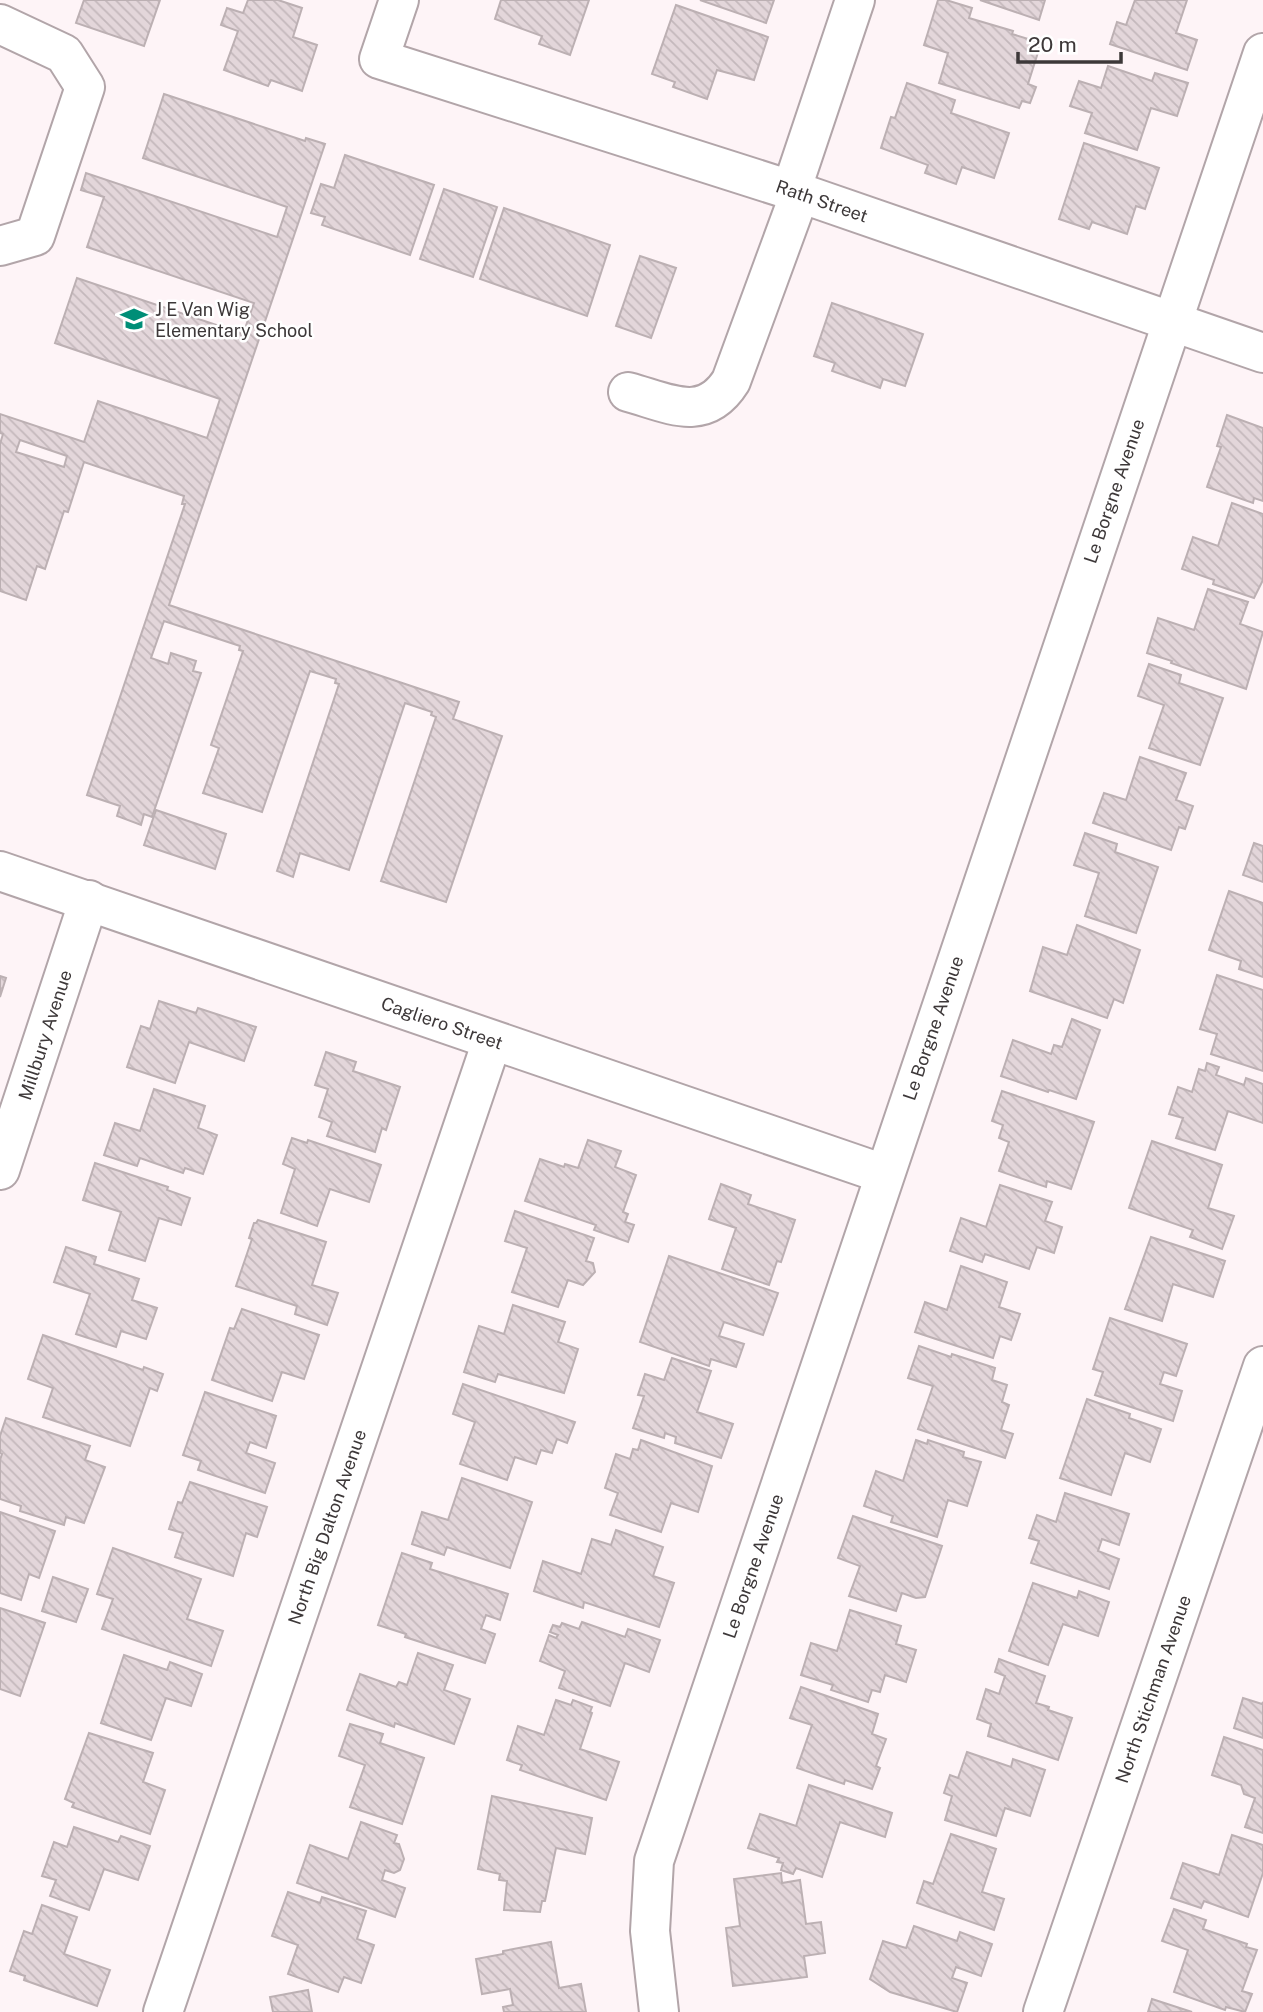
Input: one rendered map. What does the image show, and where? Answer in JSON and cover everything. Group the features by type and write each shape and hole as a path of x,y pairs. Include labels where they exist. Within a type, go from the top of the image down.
{"street":[{"name":"Rath Street","path":"399,0 379,59 796,192 1263,353"},
{"path":"628,392 687,408 705,405 721,397 731,381 796,192 855,0"},
{"path":"0,24 64,54 85,87 35,236 0,246"},
{"name":"Le Borgne Avenue","path":"659,2012 650,1931 654,1861 1263,53"},
{"name":"Cagliero Street","path":"0,871 884,1174"},
{"name":"Millbury Avenue","path":"0,1170 89,900"},
{"name":"North Big Dalton Avenue","path":"163,2012 492,1041"},
{"name":"North Stichman Avenue","path":"1043,2012 1263,1366"}],"building":[{"path":"84,0 160,0 144,46 76,23"},
{"path":"248,0 278,0 302,8 293,37 317,45 302,91 271,80 268,86 224,70 238,31 221,25 227,8 243,13"},
{"path":"501,0 589,0 570,55 539,44 542,36 495,19"},
{"path":"700,0 774,0 766,23"},
{"path":"938,0 972,8 969,18 1013,31 1012,34 1041,43 1028,84 1036,87 1030,103 1022,101 1019,108 939,83 948,53 924,45"},
{"path":"980,0 1045,0 1039,20"},
{"path":"1135,0 1187,0 1176,33 1197,40 1187,70 1110,44 1117,22 1126,25"},
{"path":"676,5 768,37 754,80 717,70 707,99 673,87 675,82 652,74"},
{"path":"1108,66 1152,81 1155,73 1188,83 1177,116 1151,108 1137,150 1085,133 1092,113 1070,106 1079,81 1101,88"},
{"path":"907,83 955,100 951,113 1009,133 994,178 962,167 956,184 925,173 928,165 881,148 891,117 895,118"},
{"path":"164,94 305,141 306,138 325,144 169,605 459,702 453,719 502,736 446,902 381,881 436,717 431,715 432,712 405,703 349,870 300,853 293,877 277,871 339,684 335,683 336,679 310,671 262,812 203,793 219,748 211,745 243,651 239,650 240,646 164,621 151,658 168,664 171,653 196,661 193,671 201,673 152,817 144,814 141,825 117,816 120,806 87,795 185,504 182,504 184,496 84,462 45,569 37,566 26,600 0,591 0,444 3,434 0,433 0,414 84,442 98,401 207,438 220,399 55,343 77,278 243,334 254,303 87,247 104,197 81,190 86,173 277,237 287,207 143,158","holes":["20,440 67,456 64,467 16,452"]},
{"path":"1084,143 1159,168 1145,209 1136,206 1127,234 1092,222 1089,229 1059,219"},
{"path":"345,155 434,185 410,255 322,225 325,217 311,213 321,184 334,188"},
{"path":"444,189 497,207 473,277 420,259"},
{"path":"504,208 610,245 587,316 480,279"},
{"path":"640,256 676,268 651,338 616,326"},
{"path":"832,303 923,334 905,386 883,379 880,388 832,371 835,363 814,356"},
{"path":"1227,415 1263,428 1263,501 1254,498 1253,503 1207,487 1221,447 1217,446"},
{"path":"1232,503 1263,514 1263,580 1254,598 1213,584 1214,580 1182,569 1193,537 1218,546"},
{"path":"1208,589 1248,602 1240,624 1263,632 1246,689 1147,653 1158,618 1194,630"},
{"path":"1149,664 1181,675 1179,683 1223,698 1200,765 1149,748 1164,705 1138,696"},
{"path":"1140,757 1186,773 1176,800 1193,806 1185,829 1179,827 1171,850 1093,823 1104,793 1126,800"},
{"path":"156,810 226,834 215,869 144,845"},
{"path":"1085,833 1117,844 1115,852 1158,867 1136,933 1085,916 1099,873 1074,865"},
{"path":"1254,843 1263,846 1263,882 1243,875"},
{"path":"1229,891 1263,903 1263,977 1239,969 1241,961 1209,950"},
{"path":"1077,925 1140,950 1123,1003 1114,999 1107,1018 1030,991 1043,947 1067,955"},
{"path":"1217,975 1263,990 1263,1071 1211,1054 1217,1034 1200,1029"},
{"path":"0,976 6,978 0,997"},
{"path":"159,1001 196,1013 198,1008 256,1027 244,1061 189,1042 175,1083 127,1067 141,1026 150,1029"},
{"path":"1072,1019 1100,1030 1076,1099 1001,1076 1013,1040 1051,1054 1054,1045 1062,1047"},
{"path":"326,1052 356,1062 353,1071 400,1087 386,1130 382,1128 375,1152 327,1136 332,1122 319,1117 328,1089 315,1085"},
{"path":"1207,1063 1219,1067 1216,1075 1244,1085 1246,1078 1263,1084 1263,1123 1228,1111 1215,1150 1176,1138 1183,1118 1169,1114 1178,1087 1192,1092 1199,1069 1205,1071"},
{"path":"154,1089 205,1106 198,1128 217,1135 203,1174 185,1168 183,1173 140,1158 137,1166 104,1155 115,1123 140,1131"},
{"path":"1002,1091 1094,1122 1071,1189 1047,1181 1046,1187 999,1171 1009,1142 999,1138 1003,1125 992,1121"},
{"path":"292,1138 307,1143 308,1140 381,1165 369,1202 330,1189 317,1226 281,1213 295,1169 283,1164"},
{"path":"588,1140 621,1151 615,1167 636,1175 623,1212 628,1214 625,1222 634,1225 628,1242 594,1230 596,1225 525,1201 540,1159 564,1167 565,1164 578,1168"},
{"path":"1152,1141 1222,1165 1208,1208 1234,1216 1222,1249 1190,1237 1193,1230 1129,1208"},
{"path":"95,1163 168,1187 167,1190 190,1198 181,1225 159,1218 145,1261 109,1250 121,1212 83,1200"},
{"path":"721,1184 751,1195 748,1204 795,1220 781,1262 777,1261 769,1285 722,1269 736,1228 709,1219"},
{"path":"1000,1185 1052,1202 1045,1221 1062,1227 1054,1253 1037,1247 1029,1269 985,1254 982,1262 950,1251 961,1218 986,1227"},
{"path":"515,1211 594,1238 586,1261 593,1263 595,1272 583,1285 568,1280 558,1307 512,1292 527,1248 505,1241"},
{"path":"258,1220 326,1242 312,1285 338,1293 327,1325 295,1314 297,1306 236,1286 252,1239 249,1238 254,1223"},
{"path":"1151,1237 1225,1261 1213,1297 1173,1284 1162,1321 1125,1309"},
{"path":"66,1247 96,1257 94,1264 139,1279 132,1300 157,1308 146,1339 121,1331 116,1347 76,1334 90,1294 54,1282"},
{"path":"669,1256 778,1293 763,1335 724,1322 719,1336 744,1344 736,1367 711,1359 709,1366 640,1342"},
{"path":"961,1266 1007,1282 999,1307 1020,1314 1011,1340 1000,1336 993,1358 915,1332 925,1302 947,1310"},
{"path":"513,1305 565,1322 558,1342 578,1349 564,1393 498,1374 495,1382 464,1372 479,1326 504,1334"},
{"path":"242,1309 319,1335 304,1379 282,1372 272,1401 212,1380 230,1328 234,1329"},
{"path":"1110,1318 1187,1344 1176,1376 1164,1372 1160,1384 1182,1391 1173,1421 1095,1395 1103,1372 1093,1369"},
{"path":"43,1335 143,1370 144,1367 163,1374 157,1391 150,1388 130,1446 43,1417 53,1388 28,1379"},
{"path":"919,1346 995,1368 992,1380 1007,1385 1002,1402 1009,1405 1001,1430 1013,1434 1005,1458 918,1429 933,1386 908,1378"},
{"path":"672,1358 711,1371 697,1412 733,1424 721,1458 675,1443 676,1437 665,1433 664,1438 633,1428 644,1396 638,1395 645,1374 664,1380"},
{"path":"463,1384 575,1422 567,1443 557,1439 552,1453 541,1450 536,1464 515,1457 507,1480 460,1464 475,1422 453,1414"},
{"path":"205,1392 276,1416 266,1448 250,1442 246,1453 275,1463 265,1493 198,1470 201,1461 183,1455"},
{"path":"1087,1399 1130,1414 1129,1418 1161,1429 1150,1462 1125,1453 1111,1495 1060,1478"},
{"path":"6,1418 90,1446 85,1460 105,1467 84,1523 66,1517 64,1525 20,1511 21,1506 0,1499 0,1436"},
{"path":"641,1440 712,1466 698,1512 671,1503 661,1532 610,1515 618,1493 605,1488 616,1454 630,1459 633,1449 638,1450"},
{"path":"916,1440 927,1444 928,1440 964,1452 963,1457 981,1462 967,1506 948,1500 937,1537 891,1522 893,1516 864,1506 876,1471 903,1481"},
{"path":"462,1478 532,1502 510,1568 447,1547 444,1555 412,1544 422,1512 448,1520"},
{"path":"190,1482 267,1507 257,1537 246,1533 233,1576 175,1557 183,1533 169,1529 178,1502 182,1503"},
{"path":"1065,1493 1129,1514 1119,1545 1102,1539 1098,1551 1119,1559 1109,1589 1031,1563 1039,1541 1029,1538 1037,1515 1056,1522"},
{"path":"0,1512 55,1531 39,1578 29,1574 21,1600 0,1593"},
{"path":"853,1516 942,1546 925,1597 916,1598 902,1593 896,1611 849,1596 860,1566 838,1558"},
{"path":"616,1530 663,1547 653,1576 674,1583 659,1627 584,1602 583,1608 534,1591 543,1561 581,1574 592,1539 611,1545"},
{"path":"113,1548 201,1579 187,1619 223,1631 211,1666 102,1629 113,1599 97,1594"},
{"path":"402,1553 432,1563 430,1569 508,1594 500,1620 486,1615 481,1629 495,1634 485,1663 405,1637 406,1634 378,1625"},
{"path":"53,1577 88,1589 76,1622 42,1611"},
{"path":"1033,1583 1077,1598 1079,1591 1109,1602 1098,1636 1063,1624 1048,1665 1009,1651"},
{"path":"0,1608 45,1623 20,1696 0,1689"},
{"path":"850,1610 901,1626 896,1644 916,1650 906,1682 885,1675 880,1692 872,1690 868,1702 831,1690 833,1685 801,1675 811,1643 837,1651"},
{"path":"582,1622 625,1637 628,1629 660,1640 649,1672 625,1663 610,1706 559,1688 565,1671 540,1661 549,1635 556,1638 558,1635 550,1632 553,1625 560,1627 562,1623 579,1629"},
{"path":"418,1653 453,1665 444,1690 470,1699 454,1744 395,1723 394,1727 347,1710 360,1674 396,1687 399,1682 407,1685"},
{"path":"124,1655 167,1670 170,1662 202,1674 191,1706 166,1698 151,1740 101,1723"},
{"path":"999,1659 1045,1676 1036,1703 1072,1718 1058,1760 988,1736 991,1724 977,1719 986,1689 999,1694 1005,1676 995,1672"},
{"path":"801,1687 878,1714 872,1734 886,1739 876,1766 880,1768 872,1789 845,1780 844,1784 797,1768 812,1725 790,1718"},
{"path":"1243,1698 1262,1704 1263,1702 1263,1738 1234,1728"},
{"path":"556,1700 571,1705 573,1700 592,1707 580,1749 619,1762 606,1800 520,1770 522,1765 507,1760 518,1726 544,1735"},
{"path":"350,1724 383,1734 380,1743 424,1758 402,1824 350,1807 365,1765 339,1756"},
{"path":"89,1733 153,1753 143,1782 165,1790 150,1834 72,1807 74,1803 65,1799"},
{"path":"1224,1737 1263,1750 1263,1833 1245,1827 1255,1798 1244,1794 1241,1785 1212,1775"},
{"path":"967,1752 1011,1767 1013,1759 1045,1770 1030,1816 1005,1808 996,1836 945,1820 952,1796 944,1793 950,1775 958,1778"},
{"path":"809,1785 892,1813 885,1837 840,1822 822,1877 796,1868 793,1874 781,1870 783,1863 777,1862 779,1858 748,1848 760,1814 796,1826"},
{"path":"492,1796 592,1818 585,1854 556,1848 545,1901 542,1901 540,1912 504,1910 507,1881 499,1880 500,1874 478,1869"},
{"path":"361,1822 397,1835 394,1843 399,1844 404,1859 400,1870 394,1873 385,1870 382,1880 405,1888 395,1917 297,1883 310,1845 348,1859"},
{"path":"74,1827 118,1842 121,1836 150,1846 138,1880 104,1869 89,1910 50,1896 56,1880 42,1876 54,1842 67,1847"},
{"path":"951,1834 996,1849 982,1892 1004,1899 994,1930 917,1903 924,1881 933,1884"},
{"path":"1232,1835 1263,1845 1263,1873 1248,1917 1204,1901 1201,1908 1171,1898 1183,1863 1219,1875"},
{"path":"781,1873 782,1883 800,1880 806,1924 821,1922 825,1953 804,1956 807,1977 733,1986 726,1928 740,1926 734,1879"},
{"path":"288,1892 320,1903 322,1897 366,1911 357,1939 374,1945 361,1983 344,1977 338,1992 288,1974 298,1945 272,1936"},
{"path":"42,1905 77,1917 64,1954 110,1970 97,2006 24,1980 25,1976 10,1971 24,1931 32,1934"},
{"path":"1174,1909 1206,1920 1203,1929 1257,1950 1242,1991 1252,1994 1245,2012 1226,2007 1225,2010 1174,1992 1188,1950 1162,1941"},
{"path":"914,1926 957,1941 960,1932 992,1944 981,1976 956,1967 952,1978 967,1983 957,2012 890,1992 870,1979 883,1941 906,1948"},
{"path":"551,1942 559,1988 581,1984 586,2012 504,2012 503,2007 513,2005 510,1989 482,1994 476,1959"},
{"path":"308,1990 312,2012 273,2012 270,1997"},
{"path":"1152,1999 1192,2012 1148,2012"}],"place":[{"name":"J E Van Wig Elementary School","path":"134,319"}]}
